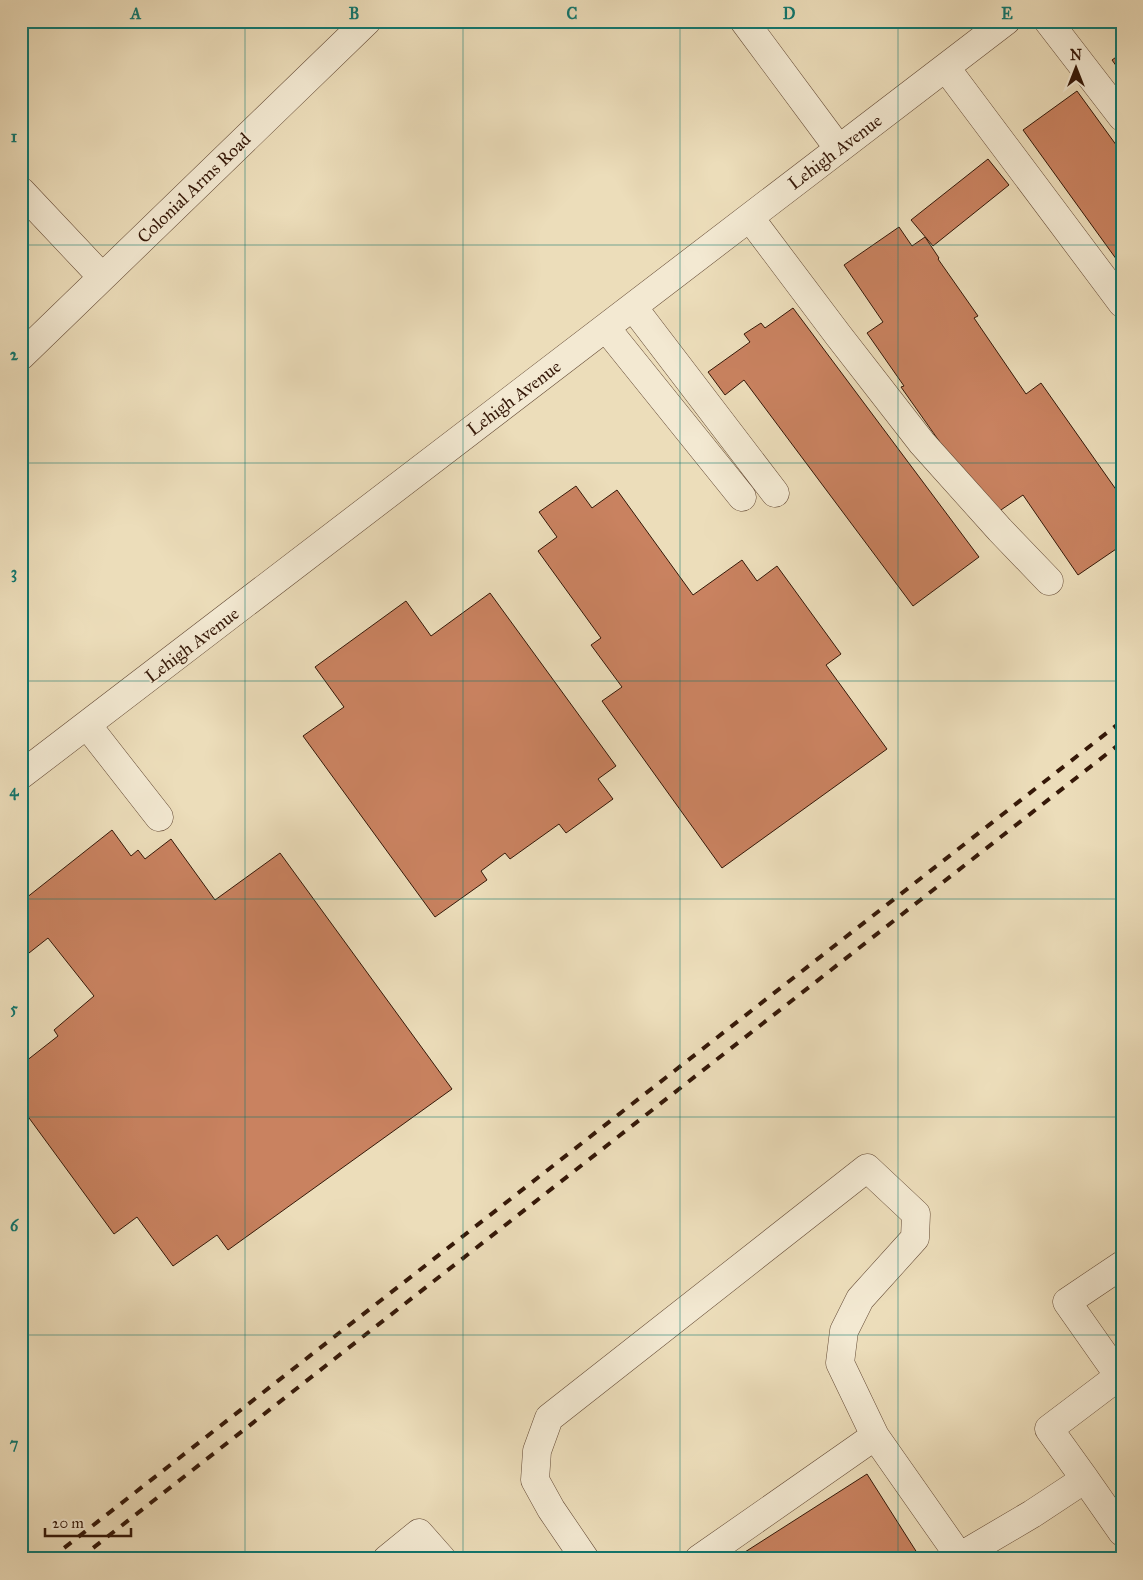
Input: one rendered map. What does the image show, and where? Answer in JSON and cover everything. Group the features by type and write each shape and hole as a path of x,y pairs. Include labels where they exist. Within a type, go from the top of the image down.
{"street":[{"name":"Colonial Arms Road","path":"21,356 367,21"},
{"path":"744,21 839,149"},
{"name":"Lehigh Avenue","path":"21,775 1006,21"},
{"path":"1048,21 1122,117"},
{"path":"946,68 1122,303"},
{"path":"21,191 102,277"},
{"path":"750,218 922,443 1000,530 1049,581"},
{"path":"632,307 776,493"},
{"path":"606,328 742,497"},
{"path":"87,725 159,817"},
{"path":"585,1559 550,1509 535,1480 537,1451 549,1418 867,1168 916,1214 915,1238 860,1299 844,1331 840,1363 875,1436 959,1558 1032,1514 1085,1478"},
{"path":"1122,1265 1068,1302 1121,1378 1049,1429 1122,1532"},
{"path":"699,1559 875,1436"},
{"path":"387,1559 419,1533 442,1559"}],"building":[{"path":"1122,53 1122,74 1112,60"},
{"path":"1077,91 1122,153 1122,267 1023,130"},
{"path":"988,159 1009,185 933,246 911,220"},
{"path":"899,227 912,246 925,237 978,316 974,318 1026,394 1041,383 1122,498 1122,545 1078,575 1023,495 992,516 901,387 904,386 867,333 883,322 844,265"},
{"path":"793,308 979,557 913,606 744,380 725,395 708,372 750,342 744,334 761,323 765,328"},
{"path":"576,486 592,508 617,490 693,595 742,560 757,581 777,566 841,654 826,665 887,749 722,868 602,701 622,687 591,645 601,638 538,551 557,537 539,512"},
{"path":"490,593 616,766 598,779 613,799 566,833 559,824 510,859 505,853 481,871 487,880 435,917 303,736 344,707 315,667 406,601 431,636"},
{"path":"112,830 131,856 138,850 145,859 171,839 215,900 280,853 452,1089 228,1250 217,1235 173,1266 137,1217 114,1234 21,1107 21,1083 27,1079 21,1071 21,1065 58,1036 54,1030 94,996 48,938 29,953 21,943 21,902"},
{"path":"867,1474 921,1559 734,1559"}],"railway":[{"path":"50,1559 1122,721"},
{"path":"79,1559 1122,742"}]}
